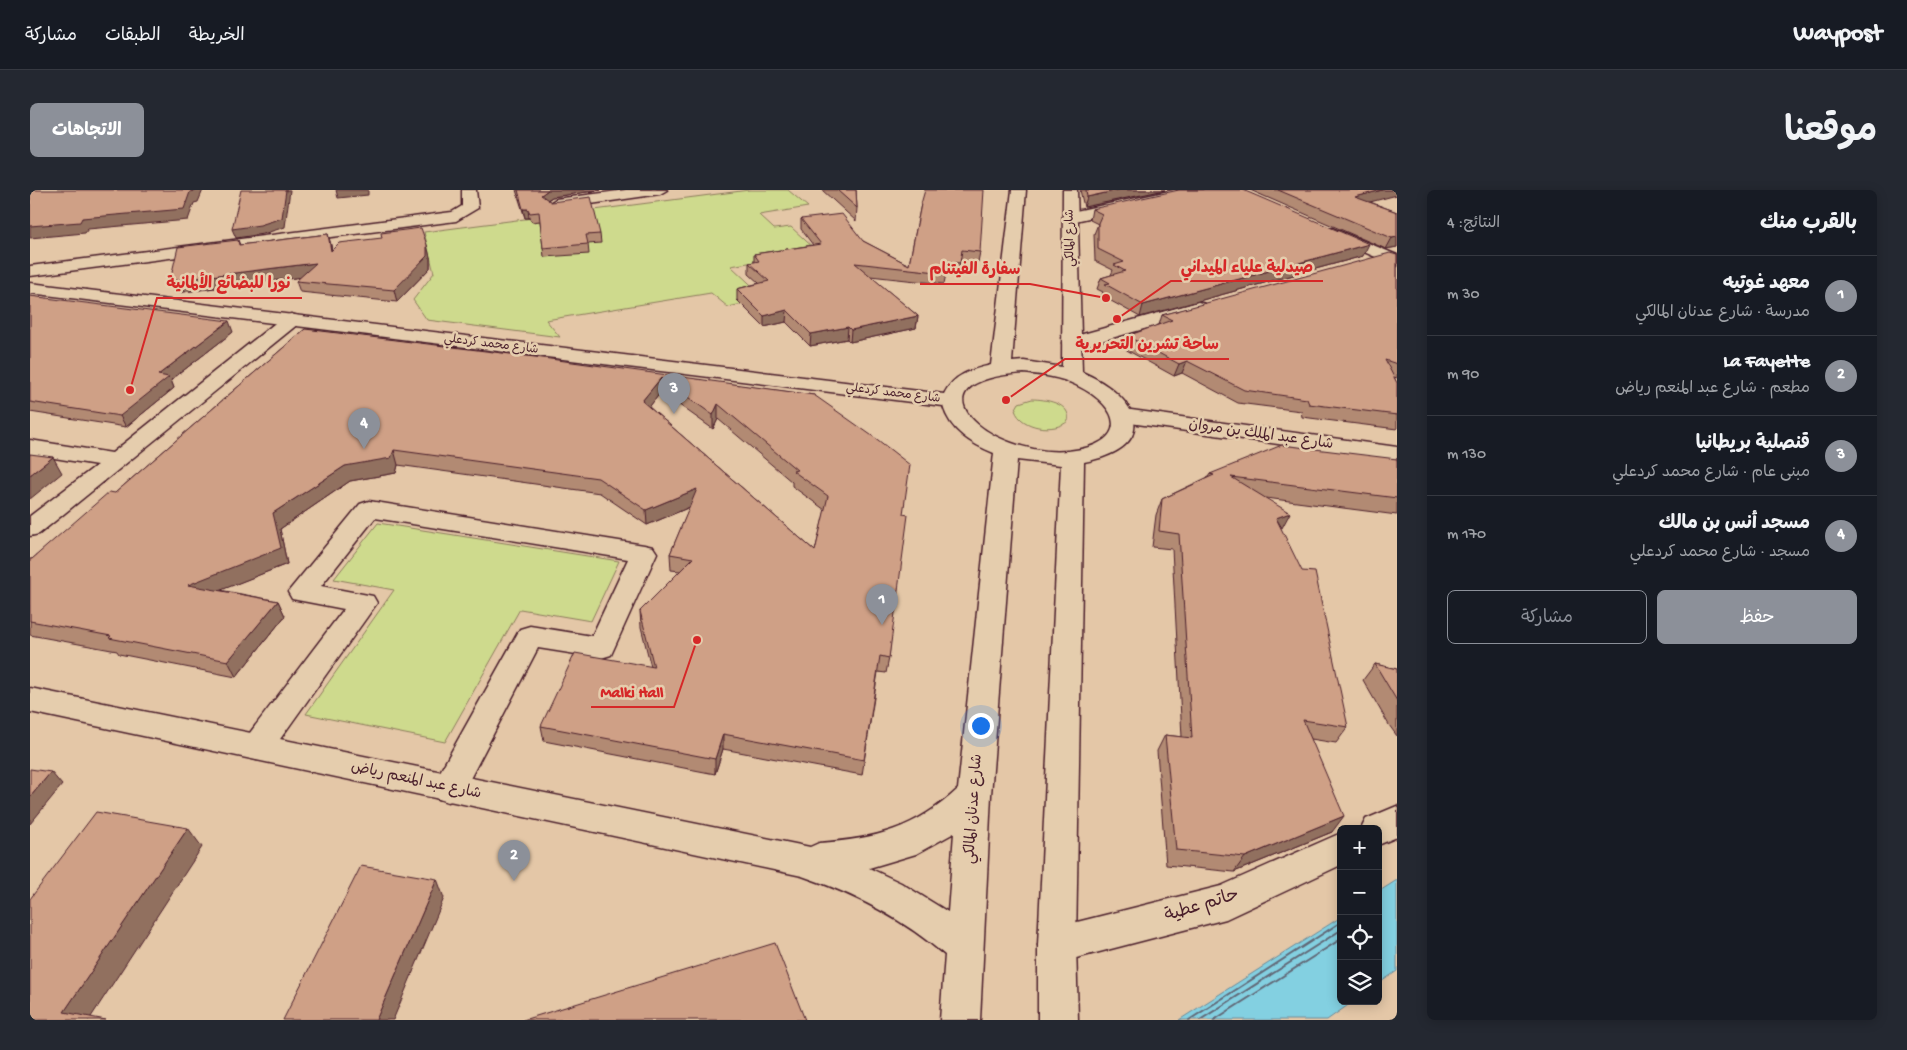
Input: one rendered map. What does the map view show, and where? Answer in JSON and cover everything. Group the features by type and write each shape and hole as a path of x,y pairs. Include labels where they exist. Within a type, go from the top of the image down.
{"main road":[{"path":"30,271 456,216 470,208 469,190"},
{"path":"552,204 660,190"},
{"path":"1001,368 1019,190"},
{"name":"شارع المالكي","path":"1070,190 1072,376"},
{"path":"1071,216 1195,190"},
{"path":"1313,225 1393,257"},
{"path":"1357,264 1393,257"},
{"name":"شارع محمد كردعلي","path":"30,288 952,401"},
{"path":"1072,343 1214,304"},
{"path":"30,528 117,461 291,320"},
{"path":"1024,367 1072,376 1096,387 1114,401 1124,416 1124,430 1115,443 1097,453 1073,458 1051,458 1006,450 984,440 966,428 956,414 952,401 956,389 966,380 982,372 1001,368 1024,367"},
{"name":"شارع عبد الملك بن مروان","path":"1124,416 1397,454"},
{"path":"30,447 117,461"},
{"name":"شارع عدنان المالكي","path":"960,1020 974,795 1006,450"},
{"path":"1058,1020 1057,945 1073,458"},
{"path":"257,747 363,603 302,592 370,509 644,553 601,648 530,636 448,788"},
{"name":"شارع عبد المنعم رياض","path":"30,700 802,860 849,875 881,888 931,919 965,948"},
{"name":"شارع عبد المنعم رياض","path":"802,860 852,857 881,852 909,842 934,829 956,813 974,795"},
{"path":"1382,828 1397,821"},
{"name":"حاتم عطية","path":"1057,945 1226,902 1337,850"}],"green space":[{"path":"749,190 788,190 808,207 759,215 774,229 791,227 817,251 731,266 766,299 728,307 711,293 546,320 560,337 427,320 413,300 434,273 424,232"},
{"path":"1032,399 1050,401 1062,406 1068,415 1068,421 1062,425 1047,428 1031,425 1024,421 1015,410 1019,403"},
{"path":"378,523 619,561 591,621 520,609 445,742 306,714 394,590 334,579"}],"water":[{"path":"1397,880 1397,971 1382,981 1382,915 1382,889"},
{"path":"1337,920 1337,1005 1348,1005 1327,1020 1179,1020"}],"building":[{"path":"30,190 195,190 190,192 184,209 82,218 80,222 30,226"},
{"path":"241,190 286,190 282,218 260,225 232,229"},
{"path":"518,190 548,190 541,195 551,202 591,197 600,234 586,235 588,244 543,248 539,212 530,213 528,209 523,209"},
{"path":"837,190 856,190 857,208"},
{"path":"925,190 984,190 980,252 962,250 960,263 948,262 946,273 855,263 918,316 851,330 848,327 811,334 787,310 764,316 737,289 769,281 749,263 759,261 754,254 821,244 801,219 842,214 863,241 909,265"},
{"path":"1086,190 1119,190 1087,197"},
{"path":"1179,190 1243,190 1369,244 1143,305 1105,284 1110,283 1101,278 1125,271 1114,265 1124,262 1098,249 1098,223 1102,214 1092,209"},
{"path":"1278,190 1382,190 1355,197 1397,212 1397,237 1392,238"},
{"path":"421,228 427,245 427,256 394,290 296,281 316,263 170,281 178,247 238,240 239,245 328,234 331,251 339,243 382,238 381,233"},
{"path":"1390,253 1397,255 1397,364 1385,360 1397,383 1397,415 1309,404 1307,399 1244,390 1187,361 1179,364 1127,336 1172,320 1162,315"},
{"path":"30,296 229,321 158,375 169,377 120,416 30,402"},
{"path":"305,329 543,358 814,395 910,465 903,514 908,515 889,658 880,656 864,760 723,734 715,759 541,726 575,653 654,667 640,611 693,558 670,554 697,489 646,510 598,478 394,450 391,458 345,466 273,513 281,548 188,585 278,601 228,661 30,621 30,559 109,492 115,493","holes":["661,378 713,415 718,404 797,470 793,471 828,496 815,551 642,401"]},
{"path":"1282,445 1397,459 1397,498 1231,477 1290,513 1276,518 1302,571 1315,572 1348,727 1303,720 1344,816 1245,857 1176,850 1165,735 1192,738 1179,534 1159,531 1162,499 1214,475 1210,474"},
{"path":"30,454 53,457 30,475"},
{"path":"1375,664 1397,669 1397,701"},
{"path":"30,769 51,772 30,797"},
{"path":"96,812 188,828 64,1012 106,1020 30,1020 30,899"},
{"path":"361,866 437,879 376,1020 283,1020"},
{"path":"775,943 805,1020 523,1020"}],"place":[{"name":"سفارة الفيتنام","path":"1106,298"},
{"name":"صيدلية علياء الميداني","path":"1117,319"},
{"name":"نورا للبضائع الألمانية","path":"130,390"},
{"name":"ساحة تشرين التحريرية","path":"1006,400"},
{"name":"قنصلية بريطانيا","path":"674,414"},
{"name":"مسجد أنس بن مالك","path":"364,449"},
{"name":"معهد غوتيه","path":"882,625"},
{"name":"Malki Hall","path":"697,640"},
{"name":"La Fayette","path":"514,881"}]}
